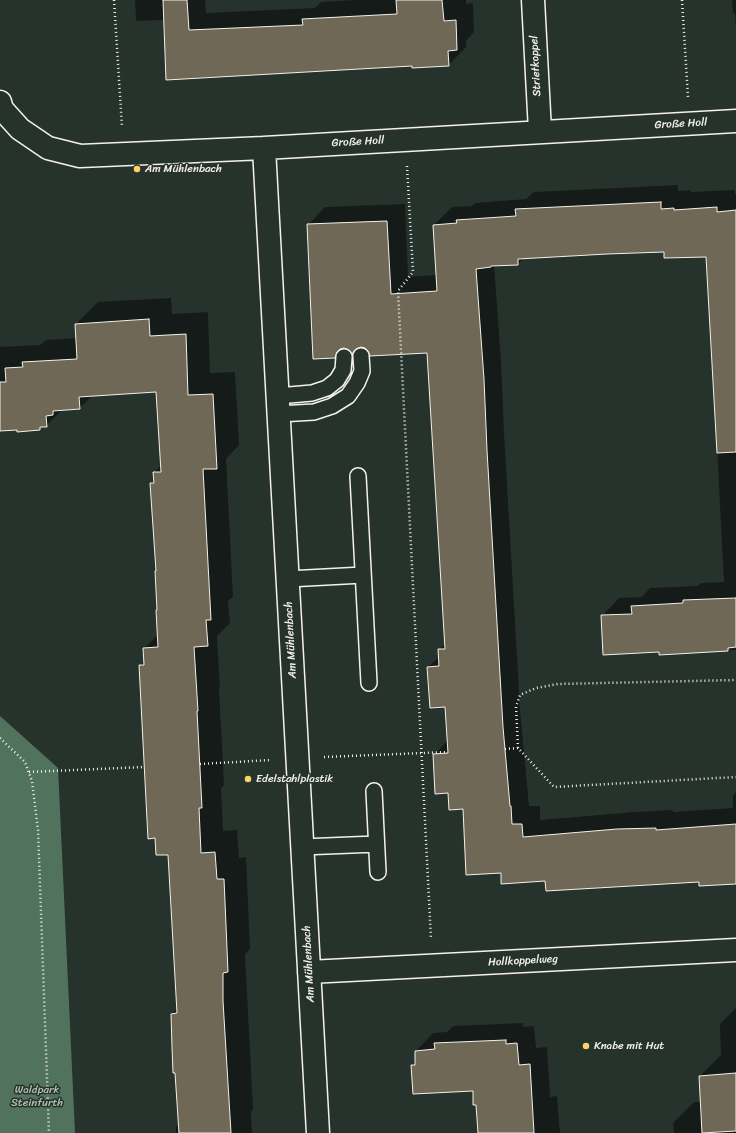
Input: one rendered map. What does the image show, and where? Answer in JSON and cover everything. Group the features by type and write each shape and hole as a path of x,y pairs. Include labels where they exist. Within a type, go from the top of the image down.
{"street":[{"name":"Strietkoppel","path":"533,0 540,131"},
{"name":"Große Holl","path":"0,102 2,108 20,129 48,148 80,156 264,148 540,131 736,121"},
{"name":"Am Mühlenbach","path":"264,148 318,1133"},
{"name":"Hollkoppelweg","path":"309,972 736,950"}],"lane":[{"path":"278,405 314,412 332,406 348,396 357,383 362,371 361,356"},
{"path":"278,405 327,388 337,380 343,370 344,357"},
{"path":"358,476 369,683"},
{"path":"288,579 363,575"},
{"path":"374,791 378,872"},
{"path":"302,847 376,844"}],"path":[{"path":"114,0 123,154"},
{"path":"682,0 690,124"},
{"path":"406,139 413,272 398,291 432,966"},
{"path":"736,680 558,684 536,688 520,695 516,707 518,748 554,787 736,777"},
{"path":"0,738 25,762 32,781 38,830 48,1133"},
{"path":"505,749 518,748"},
{"path":"200,764 298,758 448,752"},
{"path":"29,772 144,767"}],"green space":[{"name":"Waldpark Steinfurth","path":"0,716 58,768 75,1133 0,1133"}],"building":[{"path":"163,0 187,0 189,30 303,25 302,19 397,14 396,0 442,0 444,21 456,20 457,50 448,51 449,66 412,68 412,66 166,80"},
{"path":"661,202 661,209 674,208 674,210 717,207 717,212 736,210 736,452 717,453 706,257 664,258 664,252 607,254 518,259 518,265 491,266 476,269 484,379 503,727 510,806 512,824 522,824 523,837 617,829 656,828 656,830 736,824 736,884 699,886 699,882 546,891 545,881 501,884 501,873 466,875 463,809 449,810 448,793 435,794 433,754 448,753 445,707 430,708 427,667 439,666 438,649 445,649 427,353 370,356 365,348 361,347 356,349 352,354 349,350 344,348 337,352 335,358 313,359 307,224 387,221 391,294 437,291 433,225 457,223 456,220 516,216 515,209"},
{"path":"149,319 150,336 186,334 188,395 213,394 217,469 203,469 211,620 206,620 208,646 194,647 202,808 199,808 201,853 215,852 217,879 224,879 228,972 223,973 223,1001 231,1133 179,1133 175,1073 173,1073 171,1014 177,1013 168,855 156,855 155,838 148,839 139,665 144,665 143,648 158,647 156,571 150,483 154,483 153,472 161,472 156,392 79,397 80,409 53,411 53,415 46,416 47,427 40,427 40,430 17,432 17,430 0,431 0,382 6,382 5,368 23,367 22,362 77,359 75,324"},
{"path":"736,598 736,647 728,648 728,651 659,655 659,652 603,655 601,615 632,614 631,606 683,603 683,600"},
{"path":"506,1040 506,1044 517,1043 519,1065 530,1064 534,1133 478,1133 476,1105 473,1105 473,1091 413,1094 411,1065 415,1065 415,1051 435,1049 434,1043"},
{"path":"736,1073 736,1131 702,1133 699,1076"}],"place":[{"name":"Am Mühlenbach","path":"137,169"},
{"name":"Edelstahlplastik","path":"248,779"},
{"name":"Knabe mit Hut","path":"586,1046"}]}
